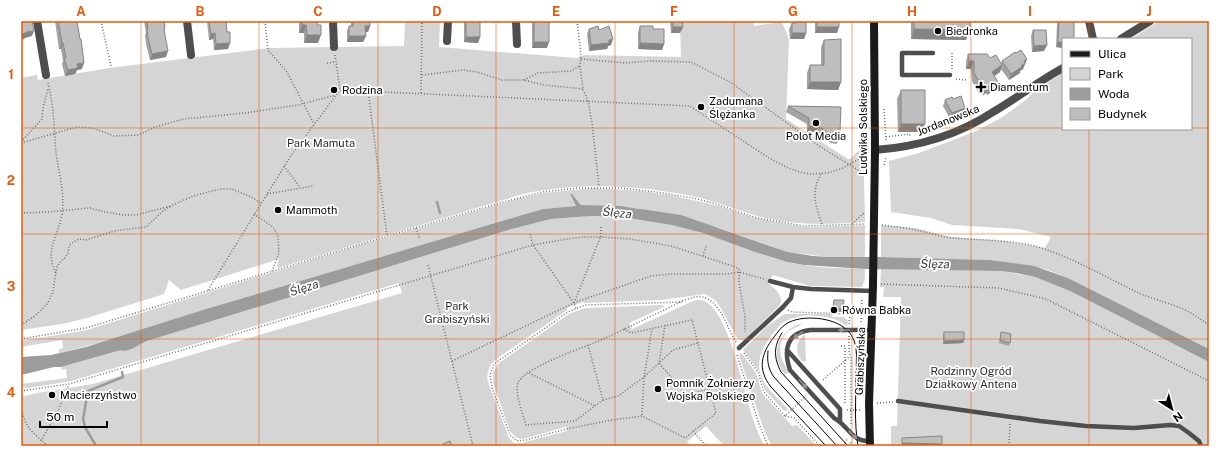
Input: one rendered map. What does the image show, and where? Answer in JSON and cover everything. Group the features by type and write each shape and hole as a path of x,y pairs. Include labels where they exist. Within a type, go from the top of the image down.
{"main road":[{"name":"Ludwika Solskiego","path":"873,276 875,150 874,21"},
{"name":"Grabiszyńska","path":"870,444 869,403 873,276"}],"street":[{"path":"37,21 46,75"},
{"path":"187,21 191,55"},
{"path":"333,21 334,47"},
{"path":"447,41 448,21"},
{"path":"516,21 517,44"},
{"path":"1089,21 1093,38"},
{"path":"1123,38 1150,21"},
{"name":"Jordanowska","path":"875,150 920,144 976,122 1062,69"}],"lane":[{"path":"933,53 902,53 902,75 950,75"},
{"path":"770,281 793,287 811,289 873,291"},
{"path":"739,348 784,307 791,298 793,287"},
{"path":"870,444 857,439 849,427 834,418 790,370 787,360 787,350 789,342 794,335 801,331 872,330"},
{"path":"787,350 840,409 840,421"},
{"path":"898,401 1063,424 1118,428 1170,425 1179,426 1199,441 1201,446"}],"path":[{"path":"101,21 111,66"},
{"path":"265,21 268,50 271,55 285,68 314,124"},
{"path":"421,93 422,21"},
{"path":"577,21 581,60 580,66 583,88 588,101 592,123 599,187"},
{"path":"208,290 284,166 340,90 334,47"},
{"path":"581,60 625,63 650,61 691,62 730,82 819,146 860,171 865,172 864,156 866,130"},
{"path":"327,63 336,62"},
{"path":"524,80 538,73 571,71 580,66"},
{"path":"422,75 463,70 477,72 502,80 524,80 544,84 583,88"},
{"path":"46,75 55,134 56,154 62,184 62,211 50,255 52,265 56,273"},
{"path":"21,143 42,119 43,108 49,87"},
{"path":"340,90 690,106 781,165 800,172 820,174 843,168 864,156"},
{"path":"368,91 387,236"},
{"path":"21,143 77,127 93,128 114,136 139,136 155,126 184,119 246,113 303,103 336,95"},
{"path":"886,131 886,145"},
{"path":"886,137 909,134 913,140"},
{"path":"284,166 299,188"},
{"path":"820,174 814,190 822,225"},
{"path":"267,194 313,186"},
{"path":"21,339 86,328 387,236 542,192 599,187 656,192 713,203 766,220 804,226 867,224"},
{"path":"21,213 90,208 123,215 136,215 173,205 203,193 222,189 232,189 251,196 261,203"},
{"path":"21,325 35,316 48,303 53,291 57,266 68,254 69,246 72,243 114,231 146,227 163,211 173,205"},
{"path":"852,224 866,210"},
{"path":"254,214 273,227 278,236 279,254 272,271"},
{"path":"880,225 915,230 952,238 1012,243 1036,247 1058,254 1142,294 1179,307 1192,313 1209,326"},
{"path":"574,303 600,237 601,227"},
{"path":"416,228 420,239"},
{"path":"530,234 533,245 574,303 576,309"},
{"path":"21,391 70,384 533,245 567,239 600,237 644,241 671,246 736,267 740,272 739,282 745,318 745,333 748,341"},
{"path":"703,256 706,246"},
{"path":"428,265 473,446"},
{"path":"452,361 574,303 651,276 670,274 727,274 740,272 770,281"},
{"path":"879,284 999,288 1046,299 1209,381"},
{"path":"861,322 860,309 864,291"},
{"path":"698,344 673,350 644,377 618,396 603,400 575,421 526,425 517,387 521,378 528,373 682,302 694,297 701,297 708,299 719,310 739,348 758,372 764,392 785,416 794,418 820,446"},
{"path":"624,329 631,333 692,320 716,413 685,438 642,416 576,427 520,441 514,439 510,435 492,388 490,375 494,364 568,312 585,305 682,302"},
{"path":"784,307 792,312 850,314 860,309"},
{"path":"844,446 847,440 851,410 851,359 849,351 850,314"},
{"path":"659,363 665,325"},
{"path":"642,416 644,377 652,328"},
{"path":"859,353 861,353 861,340"},
{"path":"588,345 603,400"},
{"path":"841,346 845,346 845,405 849,427"},
{"path":"739,348 737,352 740,365 760,428 768,446"},
{"path":"818,384 849,357"},
{"path":"659,363 687,395 709,389"},
{"path":"528,373 595,406"},
{"path":"41,441 58,411 70,384"},
{"path":"785,416 810,392"},
{"path":"877,403 884,403"},
{"path":"21,407 23,418 27,427 48,446"},
{"path":"847,410 863,410"},
{"path":"1009,446 1010,417"},
{"path":"575,421 576,427"},
{"path":"694,432 706,446"}],"green space":[{"name":"Park Mamuta","path":"405,21 440,21 439,47 577,58 584,55 681,57 680,21 753,21 754,26 782,22 789,39 786,119 848,159 850,159 858,151 862,151 859,176 864,176 865,222 815,224 777,221 756,216 701,198 650,189 587,186 544,190 523,194 278,268 277,265 279,259 181,290 169,280 164,294 87,318 62,324 21,330 21,78 37,75 38,80 109,68 269,48 404,46"},
{"path":"1159,21 1209,21 1209,349 1068,278 1045,269 990,260 881,257 881,225 915,228 951,237 1004,241 1045,248 1051,237 1019,229 952,225 931,218 891,212 889,161 919,153 974,132 1001,118 1026,100 1035,90 1062,74 1062,130 1192,130 1192,38 1133,38"},
{"path":"593,188 642,191 675,196 719,206 755,218 804,227 865,225 865,257 828,257 788,252 722,229 636,208 581,205 572,194 570,195 576,206 543,209 522,215 206,309 118,338 59,353 59,349 63,348 62,340 21,347 21,341 87,330 366,243 513,200 543,193"},
{"name":"Park Grabiszyński","path":"595,216 622,217 676,225 776,259 796,264 865,269 865,279 862,287 810,286 773,275 768,283 780,295 780,305 744,341 737,338 715,300 705,294 661,300 583,302 567,308 567,310 495,360 490,367 487,376 488,382 509,438 514,443 521,443 567,431 566,426 521,439 517,438 510,431 493,383 493,372 499,363 569,314 585,308 663,305 664,307 629,323 632,329 691,302 700,300 706,302 716,312 725,328 751,413 765,446 724,446 706,426 687,442 690,446 21,446 21,397 93,384 402,293 399,283 71,381 29,388 24,388 21,384 67,378 66,369 62,370 61,367 121,350 123,351 147,341 512,229 551,219"},
{"name":"Rodzinny Ogród Działkowy Antena","path":"881,269 1000,271 1035,277 1070,291 1209,362 1209,446 891,446 891,426 897,426 901,297 883,297 884,287 880,287"},
{"path":"784,314 831,314 833,317 844,317 848,321 847,326 834,319 826,317 808,315 800,316 792,318 781,324 767,341 760,358 759,370 763,381 769,390 788,409 786,411 783,410 765,390 758,370 743,350 766,327"},
{"path":"802,323 785,335 780,346 781,357 789,372 785,375 780,367 778,359 778,344 787,332"},
{"path":"804,335 806,361 802,361 798,354 797,348 799,341"},
{"path":"740,353 756,373 762,393 792,426 797,425 817,446 772,446 765,433 739,355"}],"water":[{"name":"Ślęza","path":"570,194 572,194 581,205 620,206 681,215 788,252 813,256 990,260 1034,266 1068,278 1209,349 1209,362 1070,291 1035,277 1000,271 865,269 804,265 787,262 703,233 672,225 629,218 595,216 551,219 512,229 147,341 129,350 121,350 61,367 54,367 21,375 21,357 51,355 86,347 206,309 522,215 543,209 576,206"}],"building":[{"path":"21,21 32,21 34,31 21,34"},
{"path":"58,21 77,21 84,63 77,64 78,68 68,70 64,58 66,58"},
{"path":"147,21 164,21 168,51 152,54 148,38"},
{"path":"209,21 226,21 227,32 230,32 230,43 216,44 215,33 211,34"},
{"path":"302,21 317,21 317,25 321,25 321,35 307,35 306,25 302,25"},
{"path":"353,21 370,21 370,26 365,26 366,36 349,36 349,26 353,26"},
{"path":"466,21 480,21 480,37 466,37"},
{"path":"534,21 549,21 549,42 534,42"},
{"path":"673,21 682,21 683,27 673,27"},
{"path":"817,21 839,21 839,27 817,27"},
{"path":"914,21 970,21 970,30 914,29"},
{"path":"1059,21 1074,21 1074,38 1062,38 1062,42 1058,42"},
{"path":"806,22 806,33 792,33 792,23"},
{"path":"598,26 599,30 609,26 613,39 609,40 609,43 591,45 589,29"},
{"path":"640,26 653,26 653,29 664,29 664,44 640,43"},
{"path":"1033,30 1046,30 1047,45 1034,46"},
{"path":"841,39 841,82 810,82 810,65 824,65 824,40"},
{"path":"1021,50 1027,59 1024,61 1025,63 1021,66 1022,67 1011,74 1002,61 1015,52 1016,53"},
{"path":"968,54 987,54 990,58 996,55 1002,65 992,72 998,82 986,88 984,85 982,86 974,73 974,61 969,61"},
{"path":"901,90 925,90 925,124 901,124"},
{"path":"961,96 965,108 952,113 945,100 952,97 953,99"},
{"path":"788,106 841,107 841,134 838,138 834,137 818,126 809,126 809,118"},
{"path":"834,300 844,300 843,309 833,308"},
{"path":"944,332 964,332 964,340 944,341"},
{"path":"1001,332 1011,334 1010,343 1000,340"},
{"path":"942,436 942,444 902,443 902,438"},
{"path":"450,441 452,446 443,446 443,444"}],"waterway":[{"path":"437,202 440,213"},
{"path":"96,446 85,427 83,419 88,391 123,377 122,372"}],"tram line":[{"path":"826,446 771,387 762,368 762,362 766,349 778,332 786,324 800,319 817,318 834,322 847,330 853,338 856,346 856,420 858,446"},
{"path":"782,333 776,348 777,362 781,372 848,446"},
{"path":"768,351 768,365 774,377 837,446"}],"place":[{"name":"Biedronka","path":"938,31"},
{"name":"Diamentum","path":"981,87"},
{"name":"Rodzina","path":"334,90"},
{"name":"Zadumana Ślężanka","path":"701,107"},
{"name":"Polot Media","path":"816,123"},
{"name":"Mammoth","path":"278,210"},
{"name":"Równa Babka","path":"834,310"},
{"name":"Pomnik Żołnierzy Wojska Polskiego","path":"658,389"},
{"name":"Macierzyństwo","path":"52,395"}]}
